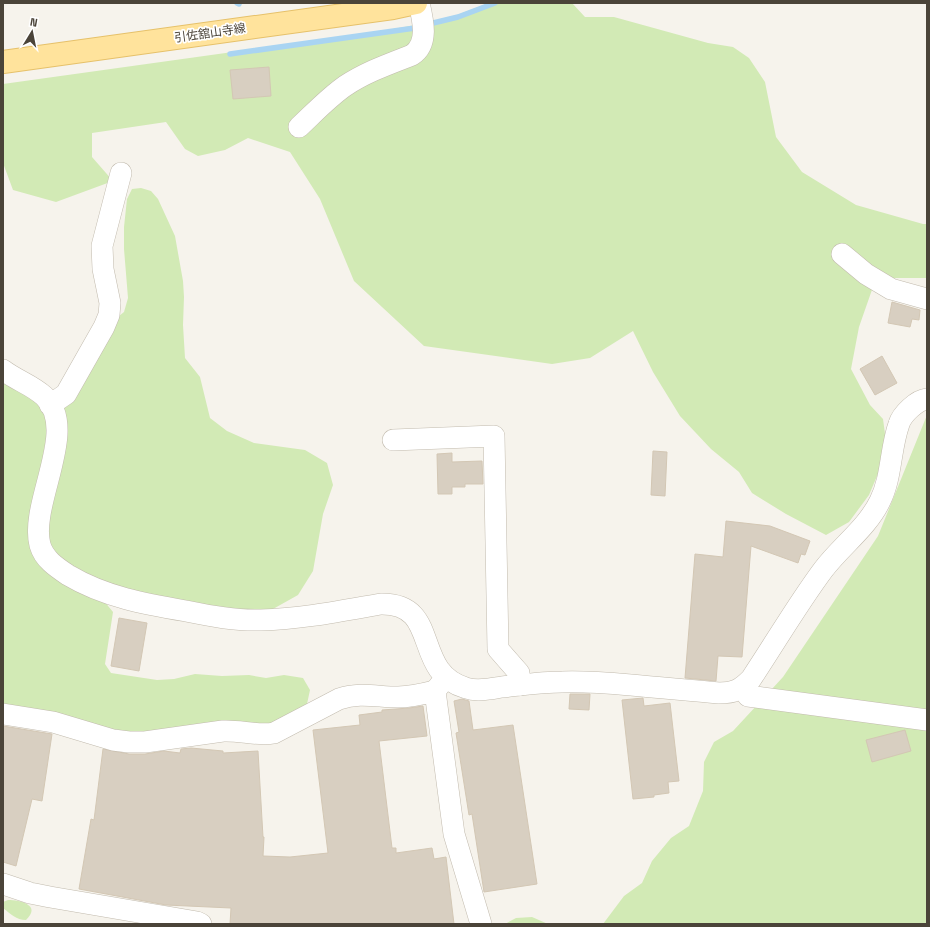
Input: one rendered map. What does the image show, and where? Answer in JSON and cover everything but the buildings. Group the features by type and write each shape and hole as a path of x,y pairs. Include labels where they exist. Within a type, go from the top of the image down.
{"main road":[{"name":"引佐舘山寺線","path":"3,62 392,8 416,3"}],"street":[{"path":"299,127 332,96 344,87 371,71 412,55 418,51 422,45 423,38 422,18 419,3"},
{"path":"50,405 66,394 104,327 109,315 110,303 102,270 102,246 121,173"},
{"path":"842,254 866,274 891,289 927,299"},
{"path":"3,370 13,378 30,386 45,397 54,410 58,425 56,442 39,520 38,534 41,547 47,559 58,568 83,583 117,597 138,603 236,619 259,620 304,617 381,604 393,604 404,607 413,614 420,624 433,661 441,674 454,834 481,924"},
{"path":"3,714 53,722 113,740 145,742 223,731 238,731 264,735 274,733 339,699 348,696 366,695 400,697 418,695 441,684 453,683 467,689 482,690 520,685 586,682 731,693 742,688 751,679 822,570 840,549 867,522 876,510 886,483 899,423 917,402 927,399"},
{"path":"393,440 494,436 498,649 519,673 520,685"},
{"path":"742,688 748,696 927,720"},
{"path":"3,884 30,893 197,922 201,924"}],"green space":[{"path":"489,3 572,3 585,17 614,17 708,43 733,47 749,58 765,82 776,137 802,172 856,205 927,224 927,278 886,278 874,284 859,327 851,369 870,405 883,419 886,441 880,469 869,495 849,522 826,535 786,514 752,493 739,472 711,449 680,416 653,372 633,331 590,358 552,364 424,346 354,281 320,199 290,152 248,138 225,150 198,156 185,149 166,122 92,133 92,157 113,181 56,202 13,190 3,163 3,84 376,32 421,24 457,15"},
{"path":"141,188 151,191 158,199 175,236 183,281 185,358 200,377 210,418 227,431 254,443 305,450 327,463 333,485 323,514 313,571 298,595 273,609 248,613 131,594 56,560 45,527 63,410 73,385 114,320 124,312 128,298 124,249 124,227 127,199 132,189"},
{"path":"3,383 37,402 48,418 47,433 31,526 31,542 104,601 113,612 105,664 111,673 157,680 174,679 195,674 222,676 249,675 266,678 284,675 303,678 310,690 307,704 278,725 160,736 114,732 3,705"},
{"path":"927,415 927,924 603,924 624,896 642,883 652,861 671,838 689,826 703,791 704,762 714,742 733,731 783,677 878,536"},
{"path":"8,900 28,904 32,911 26,920 16,918 3,908 3,902"},
{"path":"532,917 548,924 505,924 516,918"}],"waterway":[{"path":"429,24 458,17 495,3"},
{"path":"230,54 415,28"}]}
